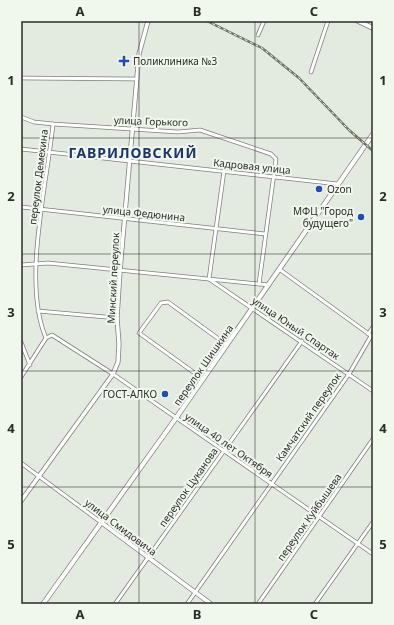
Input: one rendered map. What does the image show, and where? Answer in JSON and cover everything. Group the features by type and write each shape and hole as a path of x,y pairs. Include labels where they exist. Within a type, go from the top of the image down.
{"main road":[{"path":"358,21 373,28"},
{"name":"переулок Шишкина","path":"43,604 204,379 373,134"}],"street":[{"path":"258,34 264,21"},
{"path":"311,72 328,21"},
{"name":"Минский переулок","path":"21,501 113,374 119,356 117,318 124,220 139,54 147,23"},
{"path":"21,78 137,79"},
{"name":"улица Горького","path":"21,117 34,122 53,124 133,129 209,131 271,154 276,159 274,176"},
{"name":"переулок Демехина","path":"46,338 41,327 38,311 36,264 53,124"},
{"name":"Кадровая улица","path":"21,149 338,184"},
{"path":"209,279 224,171"},
{"path":"259,284 274,176"},
{"name":"улица Федюнина","path":"21,207 124,220 265,234"},
{"name":"улица Юный Спартак","path":"21,265 48,263 269,285"},
{"path":"280,269 371,336"},
{"name":"улица Юный Спартак","path":"209,279 302,341 373,391"},
{"path":"204,379 139,333 161,303 168,302 227,345"},
{"path":"38,311 117,318"},
{"name":"Камчатский переулок","path":"187,604 349,374 371,336 373,327"},
{"name":"улица 40 лет Октября","path":"46,338 52,335 113,374 373,554"},
{"path":"21,378 46,338"},
{"name":"переулок Цуканова","path":"115,604 302,341"},
{"path":"21,342 30,364"},
{"name":"переулок Куйбышева","path":"258,604 373,438"},
{"name":"улица Смидовича","path":"21,463 211,604"},
{"path":"315,604 373,522"}],"railway":[{"path":"207,21 262,48 299,78 349,130 373,151"}],"place":[{"name":"Поликлиника №3","path":"124,61"},
{"name":"Ozon","path":"319,189"},
{"name":"МФЦ \"Город будущего\"","path":"361,217"},
{"name":"ГОСТ-АЛКО","path":"165,394"}],"district":[{"name":"ГАВРИЛОВСКИЙ","path":"133,152"}]}
